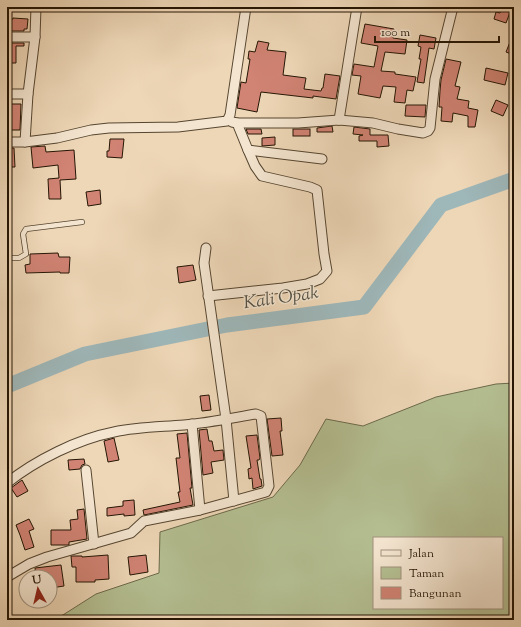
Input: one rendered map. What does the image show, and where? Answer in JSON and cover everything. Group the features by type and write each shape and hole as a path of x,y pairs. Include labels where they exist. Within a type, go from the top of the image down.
{"street":[{"path":"25,142 28,94 35,37 36,7"},
{"path":"227,121 230,115 246,7"},
{"path":"338,120 357,7"},
{"path":"7,142 25,142 57,138 91,130 109,128 178,127 227,121 236,123 298,123 333,122 338,120 373,123 423,133 428,131 430,128 435,79 453,7"},
{"path":"7,37 35,37"},
{"path":"7,94 28,94"},
{"path":"208,296 307,284 320,280 327,271 317,190 310,186 262,176 255,166 236,123"},
{"path":"248,150 322,159"},
{"path":"206,248 204,263 226,419 234,501"},
{"path":"7,483 17,475 58,452 94,436 130,429 192,424 256,414 261,416 269,486 266,492 200,510 144,521 131,533 47,557 29,564 7,577"},
{"path":"192,424 200,510"},
{"path":"86,470 94,544"}],"lane":[{"path":"7,258 19,258 26,254 24,234 26,229 82,222"}],"green space":[{"path":"514,383 514,620 55,620 96,594 159,573 160,532 273,497 300,465 326,419 363,426 436,397 496,384"}],"building":[{"path":"502,7 512,7 506,23 494,19 496,12 500,13"},
{"path":"7,19 28,19 27,29 24,29 24,31 7,31"},
{"path":"365,24 394,29 393,38 407,40 405,54 385,52 381,71 395,72 395,74 416,77 413,91 407,90 405,103 394,102 396,87 383,86 380,98 358,94 361,76 352,75 354,64 374,67 378,46 361,43"},
{"path":"514,32 514,55 506,52"},
{"path":"420,35 436,38 434,49 429,48 424,83 417,82 421,59 419,59 421,47 418,46"},
{"path":"258,41 269,43 267,50 286,52 283,75 306,78 304,89 321,91 323,88 325,74 340,76 336,99 261,92 257,112 237,108 241,82 246,83 250,59 248,59 249,51 255,52"},
{"path":"7,43 24,43 24,46 16,46 16,63 7,63"},
{"path":"446,59 461,62 455,86 460,87 457,99 469,101 468,108 478,110 475,127 468,127 468,116 453,113 452,122 441,121 442,107 439,107 440,91"},
{"path":"486,68 508,73 505,85 484,80"},
{"path":"496,100 508,105 503,116 491,111"},
{"path":"7,104 21,104 20,130 7,130"},
{"path":"406,105 426,105 425,117 405,116"},
{"path":"332,126 333,132 317,132 317,128"},
{"path":"354,127 370,129 370,135 388,135 389,146 377,147 377,141 359,141 359,136 363,135 353,134"},
{"path":"246,129 261,129 262,134 248,134"},
{"path":"293,129 310,129 310,136 293,136"},
{"path":"275,137 275,145 262,146 262,138"},
{"path":"110,139 124,139 122,158 107,157"},
{"path":"45,146 46,152 74,150 76,179 60,180 61,199 49,199 48,179 59,178 58,165 33,168 31,147"},
{"path":"7,148 14,148 15,167 7,167"},
{"path":"100,190 101,204 88,206 86,192"},
{"path":"58,253 59,257 70,257 69,273 26,273 25,265 30,264 30,254"},
{"path":"193,265 196,280 179,283 177,267"},
{"path":"209,395 211,410 202,411 200,396"},
{"path":"281,418 282,431 280,431 283,455 272,456 267,419"},
{"path":"207,429 209,441 212,441 214,451 223,450 224,460 211,462 213,473 203,475 199,430"},
{"path":"187,433 192,488 190,488 193,505 144,515 143,510 180,502 176,458 180,458 177,434"},
{"path":"257,435 260,458 257,460 262,486 253,489 252,478 249,479 248,469 251,468 246,436"},
{"path":"114,438 119,460 108,462 104,441"},
{"path":"84,459 85,464 82,465 80,469 69,470 68,460"},
{"path":"22,480 28,491 17,497 11,488"},
{"path":"134,500 135,515 124,516 124,514 107,516 107,508 123,506 123,501"},
{"path":"84,509 87,539 69,542 69,545 51,545 51,530 71,530 70,520 78,519 77,510"},
{"path":"29,519 34,529 29,531 34,547 25,550 16,525"},
{"path":"108,555 109,579 95,580 95,582 76,582 76,567 72,567 71,556 82,557"},
{"path":"146,555 148,572 130,575 128,557"},
{"path":"61,565 64,586 58,587 58,569 35,568"}],"waterway":[{"name":"Kali Opak","path":"7,386 85,354 227,325 364,307 441,205 514,179"}]}
